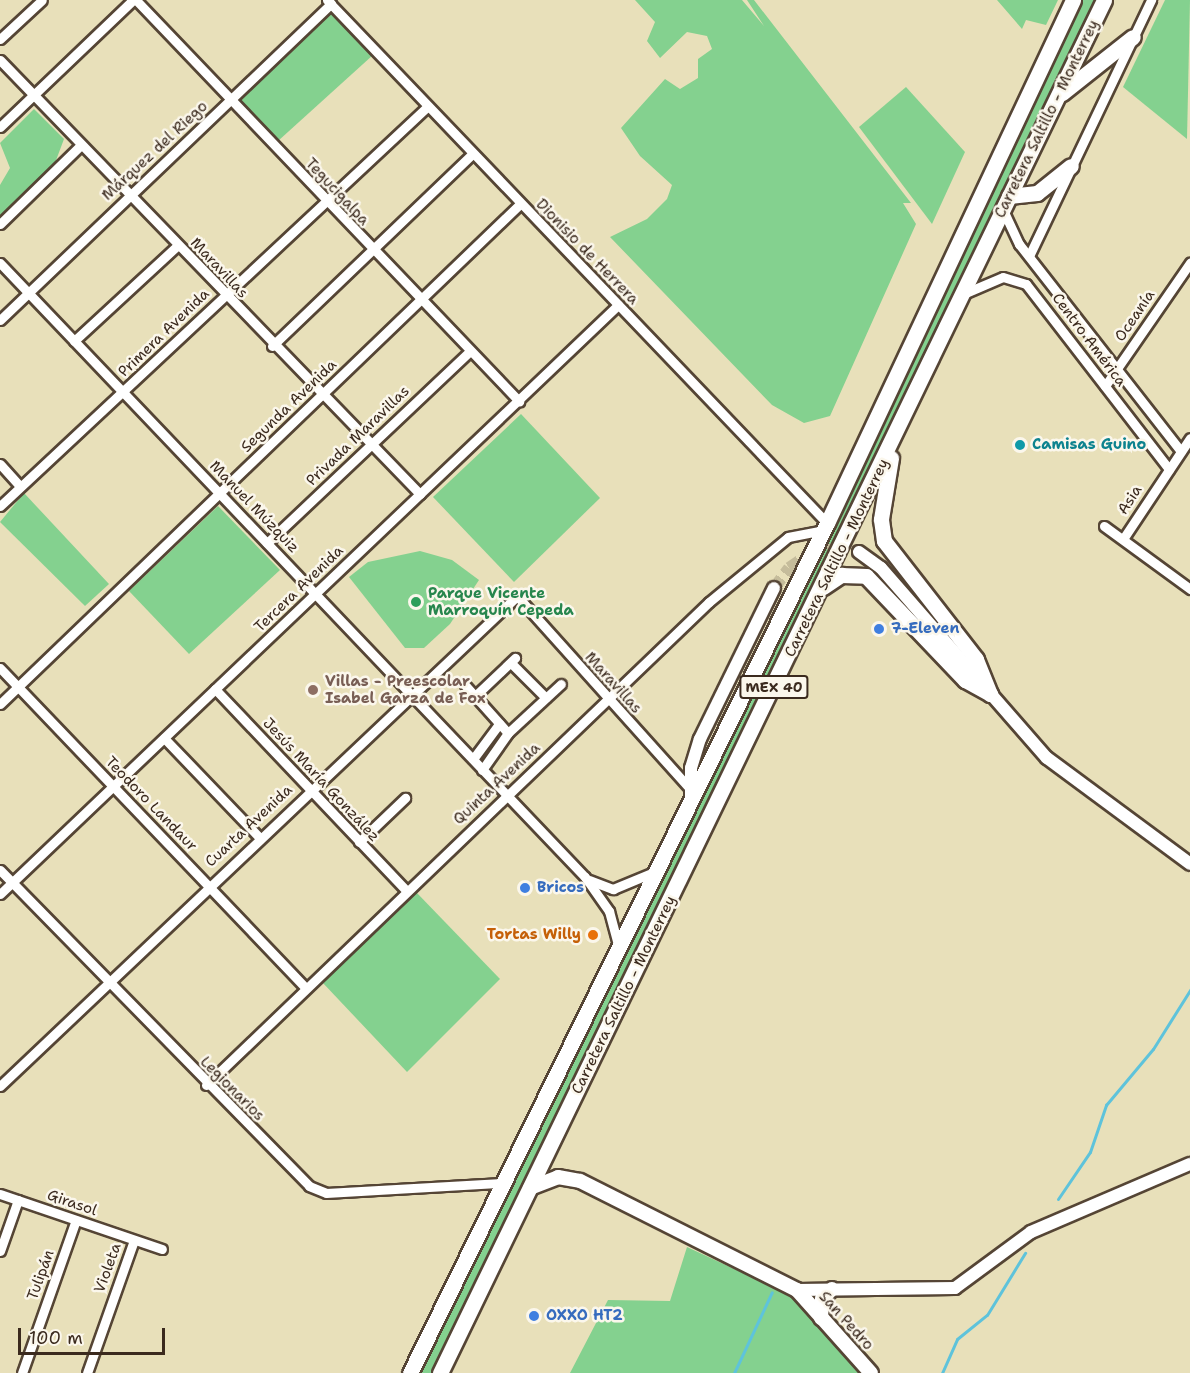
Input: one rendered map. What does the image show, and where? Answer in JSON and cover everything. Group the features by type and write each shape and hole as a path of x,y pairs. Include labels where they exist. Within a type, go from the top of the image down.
{"main road":[{"name":"Carretera Saltillo - Monterrey","path":"410,1373 690,794 825,526 1073,0"},
{"name":"Carretera Saltillo - Monterrey","path":"440,1373 819,592 892,448 1006,202 1104,0"},
{"path":"1057,97 1133,37"},
{"path":"1006,202 1037,193 1071,166"},
{"path":"892,448 881,510 884,541 976,659 990,694"},
{"path":"819,592 841,575 866,576 965,680 990,694"},
{"path":"530,1188 558,1177 580,1181 797,1290"},
{"path":"821,1318 822,1299 832,1288"},
{"name":"San Pedro","path":"797,1290 870,1373"}],"street":[{"path":"0,39 42,0"},
{"path":"0,127 134,0"},
{"name":"Tegucigalpa","path":"134,0 232,99 324,201 519,401"},
{"path":"1029,255 1151,0"},
{"name":"Márquez del Riego","path":"0,320 232,99 329,2"},
{"name":"Dionisio de Herrera","path":"329,2 825,526"},
{"name":"Maravillas","path":"0,60 223,296 420,494"},
{"name":"Primera Avenida","path":"0,506 427,107"},
{"path":"0,224 81,145"},
{"path":"273,346 472,154"},
{"name":"Centro América","path":"1006,202 1029,255 1181,451"},
{"name":"Segunda Avenida","path":"0,704 422,301 520,204"},
{"path":"74,341 177,246"},
{"name":"Manuel Múzquiz","path":"0,263 585,877 609,911 618,945"},
{"name":"Oceanía","path":"1105,386 1190,263"},
{"name":"Centro América","path":"963,294 1003,277 1026,284 1169,469"},
{"name":"Tercera Avenida","path":"0,894 618,305"},
{"name":"Privada Maravillas","path":"267,543 469,352"},
{"name":"Asia","path":"1190,438 1123,539 1190,589"},
{"path":"0,465 20,486"},
{"name":"Quinta Avenida","path":"206,1084 406,890 776,545 825,526"},
{"path":"1104,526 1123,539"},
{"path":"859,552 888,576 1047,758 1190,864"},
{"path":"690,794 700,739 774,588"},
{"name":"Maravillas","path":"517,596 690,794"},
{"name":"Cuarta Avenida","path":"2,1081 110,983 208,885 413,696 517,596"},
{"path":"476,695 513,660 546,698"},
{"name":"Teodoro Landaur","path":"0,668 305,987"},
{"path":"482,770 508,733 561,684"},
{"path":"465,685 508,733"},
{"name":"Jesús María González","path":"215,689 406,890"},
{"path":"473,759 499,724"},
{"path":"164,738 259,837"},
{"path":"359,842 405,798"},
{"name":"Legionarios","path":"0,870 206,1084 317,1190 502,1183"},
{"name":"Manuel Múzquiz","path":"585,877 613,890 654,872"},
{"path":"797,1290 955,1288 1031,1232 1190,1164"},
{"name":"Girasol","path":"0,1194 162,1249"},
{"path":"0,1251 18,1200"},
{"name":"Tulipán","path":"22,1373 76,1220"},
{"name":"Violeta","path":"87,1373 134,1240"}],"green space":[{"path":"635,0 742,0 764,26 747,0 754,0 911,203 903,203 916,224 830,416 804,423 772,405 610,237 647,219 667,199 672,185 640,156 621,128 665,79 680,89 698,78 698,59 712,49 707,36 687,32 660,58 647,41 655,22"},
{"path":"997,0 1058,0 1046,25 1026,20 1022,29"},
{"path":"1083,0 1096,0 434,1373 418,1373 791,615"},
{"path":"1165,0 1190,0 1187,139 1123,87"},
{"path":"332,10 373,55 278,141 238,98"},
{"path":"906,87 965,152 932,224 859,127"},
{"path":"34,109 64,139 55,163 0,218 0,185 10,168 0,143"},
{"path":"521,414 600,498 514,582 433,497"},
{"path":"24,493 109,584 85,606 0,522"},
{"path":"218,506 280,570 189,654 129,591"},
{"name":"Parque Vicente Marroquín Cepeda","path":"420,551 452,560 479,580 450,624 424,648 405,648 349,577 368,562"},
{"path":"416,892 500,979 407,1072 322,982"},
{"path":"687,1247 799,1299 864,1373 570,1373 608,1300 670,1301"}],"waterway":[{"path":"1058,1199 1090,1152 1106,1105 1153,1049 1190,990"},
{"path":"942,1373 957,1339 987,1315 1025,1253"},
{"path":"734,1373 772,1292"}],"tunnel":[{"path":"774,588 789,568 810,554 834,549 859,552"}],"place":[{"name":"Camisas Guino","path":"1020,445"},
{"name":"Parque Vicente Marroquín Cepeda","path":"416,602"},
{"name":"7-Eleven","path":"879,629"},
{"name":"Villas - Preescolar Isabel Garza de Fox","path":"313,690"},
{"name":"Bricos","path":"525,888"},
{"name":"Tortas Willy","path":"593,935"},
{"name":"OXXO HT2","path":"534,1316"}]}
